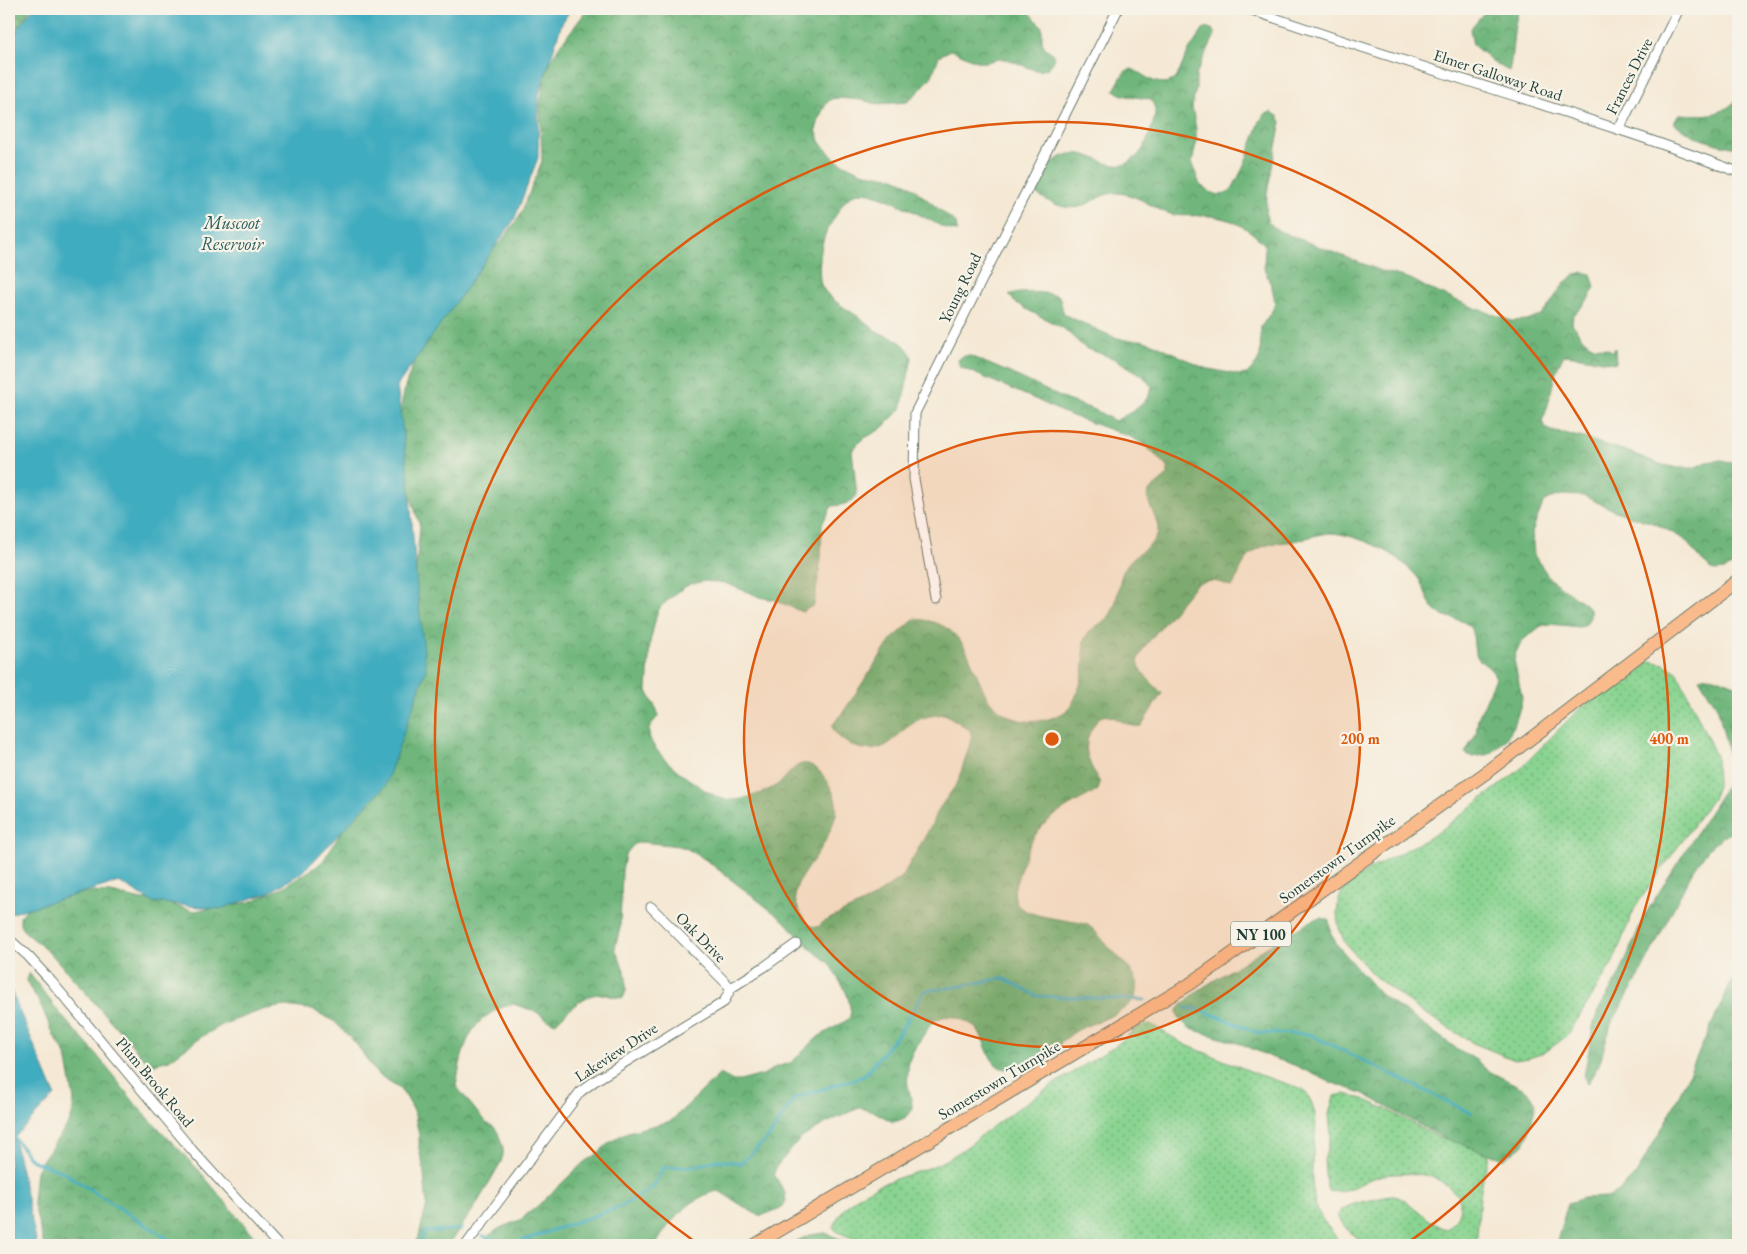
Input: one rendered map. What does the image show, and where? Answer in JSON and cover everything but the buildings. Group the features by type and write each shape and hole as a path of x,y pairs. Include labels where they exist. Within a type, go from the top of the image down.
{"main road":[{"name":"Somerstown Turnpike","path":"755,1245 1190,984 1503,761 1738,580"}],"street":[{"name":"Young Road","path":"936,600 914,479 915,412 1118,9"},
{"name":"Elmer Galloway Road","path":"1248,9 1619,129 1738,172"},
{"name":"Frances Drive","path":"1619,129 1679,9"},
{"name":"Oak Drive","path":"651,907 731,988"},
{"name":"Plum Brook Road","path":"9,939 51,981 187,1143 278,1245"},
{"name":"Lakeview Drive","path":"466,1245 580,1092 596,1080 724,1002 731,988 796,944"}],"green space":[{"path":"9,9 30,9 9,43"},
{"path":"588,9 1027,9 1042,27 1042,42 1055,58 1050,66 1039,70 1004,59 980,62 951,50 939,56 932,76 907,102 877,104 862,100 838,98 831,99 826,104 816,130 821,144 836,160 861,172 894,178 908,184 956,223 957,231 949,230 888,199 863,192 854,194 847,199 825,235 820,256 820,283 822,287 836,301 875,330 902,343 912,358 901,409 881,429 861,440 852,451 857,495 849,502 832,506 822,524 821,560 814,605 802,612 775,600 760,597 725,583 706,581 690,584 683,588 661,606 657,613 650,642 647,691 657,710 658,717 650,726 649,733 651,742 667,762 703,789 725,800 740,799 766,791 781,782 794,768 804,764 817,769 832,790 836,808 834,821 824,843 796,888 797,905 810,926 818,927 823,922 871,899 902,877 931,826 936,813 958,782 972,737 970,730 945,714 918,720 881,748 864,749 841,739 832,726 891,640 915,619 946,627 956,636 970,657 987,697 998,709 1024,721 1055,717 1070,707 1078,692 1084,661 1083,644 1088,633 1110,615 1116,601 1122,574 1129,562 1157,536 1157,523 1147,496 1150,490 1168,475 1168,468 1145,445 1131,437 1064,413 960,367 958,360 963,356 970,356 1064,399 1095,410 1115,421 1138,408 1150,394 1152,387 1142,375 1115,359 1085,348 1063,328 1028,310 1015,302 1009,295 1034,292 1059,296 1065,315 1111,336 1155,344 1204,368 1240,375 1247,374 1257,363 1260,356 1261,327 1273,309 1275,302 1272,287 1264,268 1265,245 1255,235 1237,223 1224,218 1175,215 1126,194 1108,194 1082,206 1069,208 1050,202 1033,191 1050,165 1066,155 1081,154 1116,165 1125,164 1136,157 1143,150 1149,136 1155,116 1155,109 1150,99 1127,96 1114,90 1125,71 1132,69 1153,81 1163,83 1176,79 1188,52 1204,28 1212,29 1215,35 1196,74 1196,88 1192,107 1196,129 1196,143 1192,164 1200,185 1219,195 1226,194 1232,189 1243,168 1260,121 1264,115 1271,112 1278,116 1281,122 1267,193 1266,215 1268,222 1279,231 1384,272 1411,279 1429,289 1512,321 1527,320 1540,315 1546,310 1564,283 1576,274 1584,272 1591,274 1595,287 1588,300 1573,316 1572,323 1581,336 1590,344 1613,352 1615,348 1616,363 1564,355 1556,372 1546,413 1542,421 1545,428 1626,451 1663,465 1679,468 1693,468 1707,462 1721,460 1738,464 1738,563 1724,570 1715,571 1703,562 1684,539 1656,524 1618,512 1584,496 1562,495 1548,499 1543,503 1532,532 1534,555 1551,580 1585,604 1590,610 1590,617 1586,624 1580,627 1549,624 1541,626 1523,640 1514,660 1522,697 1514,726 1505,740 1490,754 1473,757 1465,753 1476,734 1478,718 1496,678 1494,673 1479,660 1475,652 1473,633 1467,624 1444,616 1436,611 1429,602 1420,581 1395,556 1358,539 1331,533 1261,547 1245,561 1232,587 1214,581 1196,584 1145,646 1138,659 1139,666 1147,678 1162,693 1141,726 1132,726 1113,717 1106,716 1102,716 1096,721 1088,736 1086,748 1090,764 1100,783 1098,790 1060,812 1037,833 1026,853 1015,886 1015,900 1024,910 1046,917 1086,924 1096,932 1126,965 1135,978 1137,992 1129,1005 1115,1014 1078,1030 1052,1051 1037,1060 1007,1069 1000,1068 995,1064 978,1030 973,1025 950,1016 936,1020 931,1024 919,1042 909,1062 908,1083 912,1104 910,1113 893,1122 873,1111 859,1108 824,1124 800,1139 776,1167 774,1174 785,1193 786,1201 782,1207 761,1216 719,1191 700,1198 682,1211 667,1228 656,1245 481,1245 488,1236 500,1228 520,1220 539,1205 584,1162 621,1135 671,1121 720,1074 733,1081 763,1075 776,1067 791,1063 818,1037 849,1019 851,1012 848,997 829,963 811,949 783,920 706,860 686,848 641,842 634,844 625,855 622,871 620,928 615,948 626,975 626,991 623,998 602,994 587,997 575,1005 556,1023 535,1011 513,1004 498,1009 477,1024 466,1045 456,1086 486,1123 494,1127 503,1148 503,1155 501,1162 475,1207 448,1245 414,1245 419,1235 427,1205 423,1165 419,1149 419,1135 414,1111 407,1098 397,1086 377,1074 357,1045 335,1022 308,1009 285,1006 262,1010 224,1024 201,1037 169,1060 154,1064 147,1062 53,956 23,930 20,924 20,917 26,910 38,903 89,892 111,893 142,900 152,899 194,911 250,902 282,888 323,861 351,817 413,598 420,526 410,494 399,443 400,412 405,387 424,334 483,258 500,243 520,216 542,161 540,105 545,75 560,45"},
{"path":"1487,9 1520,9 1517,15 1509,71 1496,64 1473,45 1470,29"},
{"path":"1738,97 1738,148 1705,140 1689,133 1674,123 1679,114 1704,115 1719,112 1726,109"},
{"path":"1650,661 1664,664 1677,672 1716,756 1717,786 1712,799 1635,907 1613,962 1568,1035 1544,1053 1515,1060 1473,1043 1419,1010 1373,975 1345,943 1339,928 1337,914 1339,899 1345,887 1370,869 1436,834 1518,771 1578,710 1615,685 1637,667"},
{"path":"1715,677 1738,686 1738,830 1722,837 1708,849 1691,874 1638,978 1611,1024 1599,1065 1587,1084 1584,1077 1593,1026 1599,1009 1619,976 1644,916 1723,791 1732,770 1718,709 1699,678"},
{"path":"1315,919 1329,920 1331,934 1338,946 1380,994 1476,1060 1487,1070 1526,1090 1531,1095 1535,1102 1535,1108 1524,1144 1503,1159 1441,1137 1362,1093 1330,1082 1244,1045 1191,1029 1179,1019 1177,1012 1180,1006 1199,990 1278,940"},
{"path":"1738,968 1738,1245 1556,1245 1568,1203 1584,1198 1607,1197 1620,1190 1637,1173 1673,1108"},
{"path":"29,973 61,1015 96,1054 137,1106 197,1168 261,1245 44,1245 33,1201 36,1171 69,1123 74,1100 66,1055 54,1036 39,1001 29,987 27,980"},
{"path":"1150,1024 1186,1045 1260,1075 1303,1089 1309,1098 1315,1117 1316,1127 1312,1176 1316,1206 1341,1245 871,1245 837,1232 833,1227 842,1211 869,1190 936,1165 951,1157 1027,1102 1115,1046 1136,1029"},
{"path":"1345,1094 1363,1099 1388,1110 1441,1139 1457,1138 1488,1151 1488,1160 1481,1191 1476,1245 1370,1245 1346,1228 1339,1219 1338,1214 1341,1211 1354,1204 1393,1196 1399,1197 1433,1222 1446,1229 1453,1224 1458,1215 1460,1200 1450,1188 1436,1178 1422,1175 1384,1175 1344,1191 1329,1191 1326,1184 1324,1160 1331,1136 1329,1114 1334,1096"},
{"path":"825,1233 856,1245 787,1245 810,1235"}],"water":[{"name":"Muscoot Reservoir","path":"32,9 571,9 562,23 539,95 538,158 514,220 397,386 409,482 417,589 426,670 385,786 303,872 268,893 220,909 152,902 119,882 9,914 9,42"},
{"path":"9,986 55,1095 14,1138 37,1245 9,1245"}],"waterway":[{"path":"483,1236 513,1244 622,1206 653,1187 663,1168 696,1166 717,1160 741,1163 769,1137 795,1098 864,1076 902,1029 924,991 1003,978 1037,996 1145,1000"},
{"path":"1185,1008 1199,1009 1258,1033 1309,1034 1471,1113"},
{"path":"14,1137 31,1160 63,1172 177,1245"},
{"path":"418,1245 425,1232 461,1229"}]}
